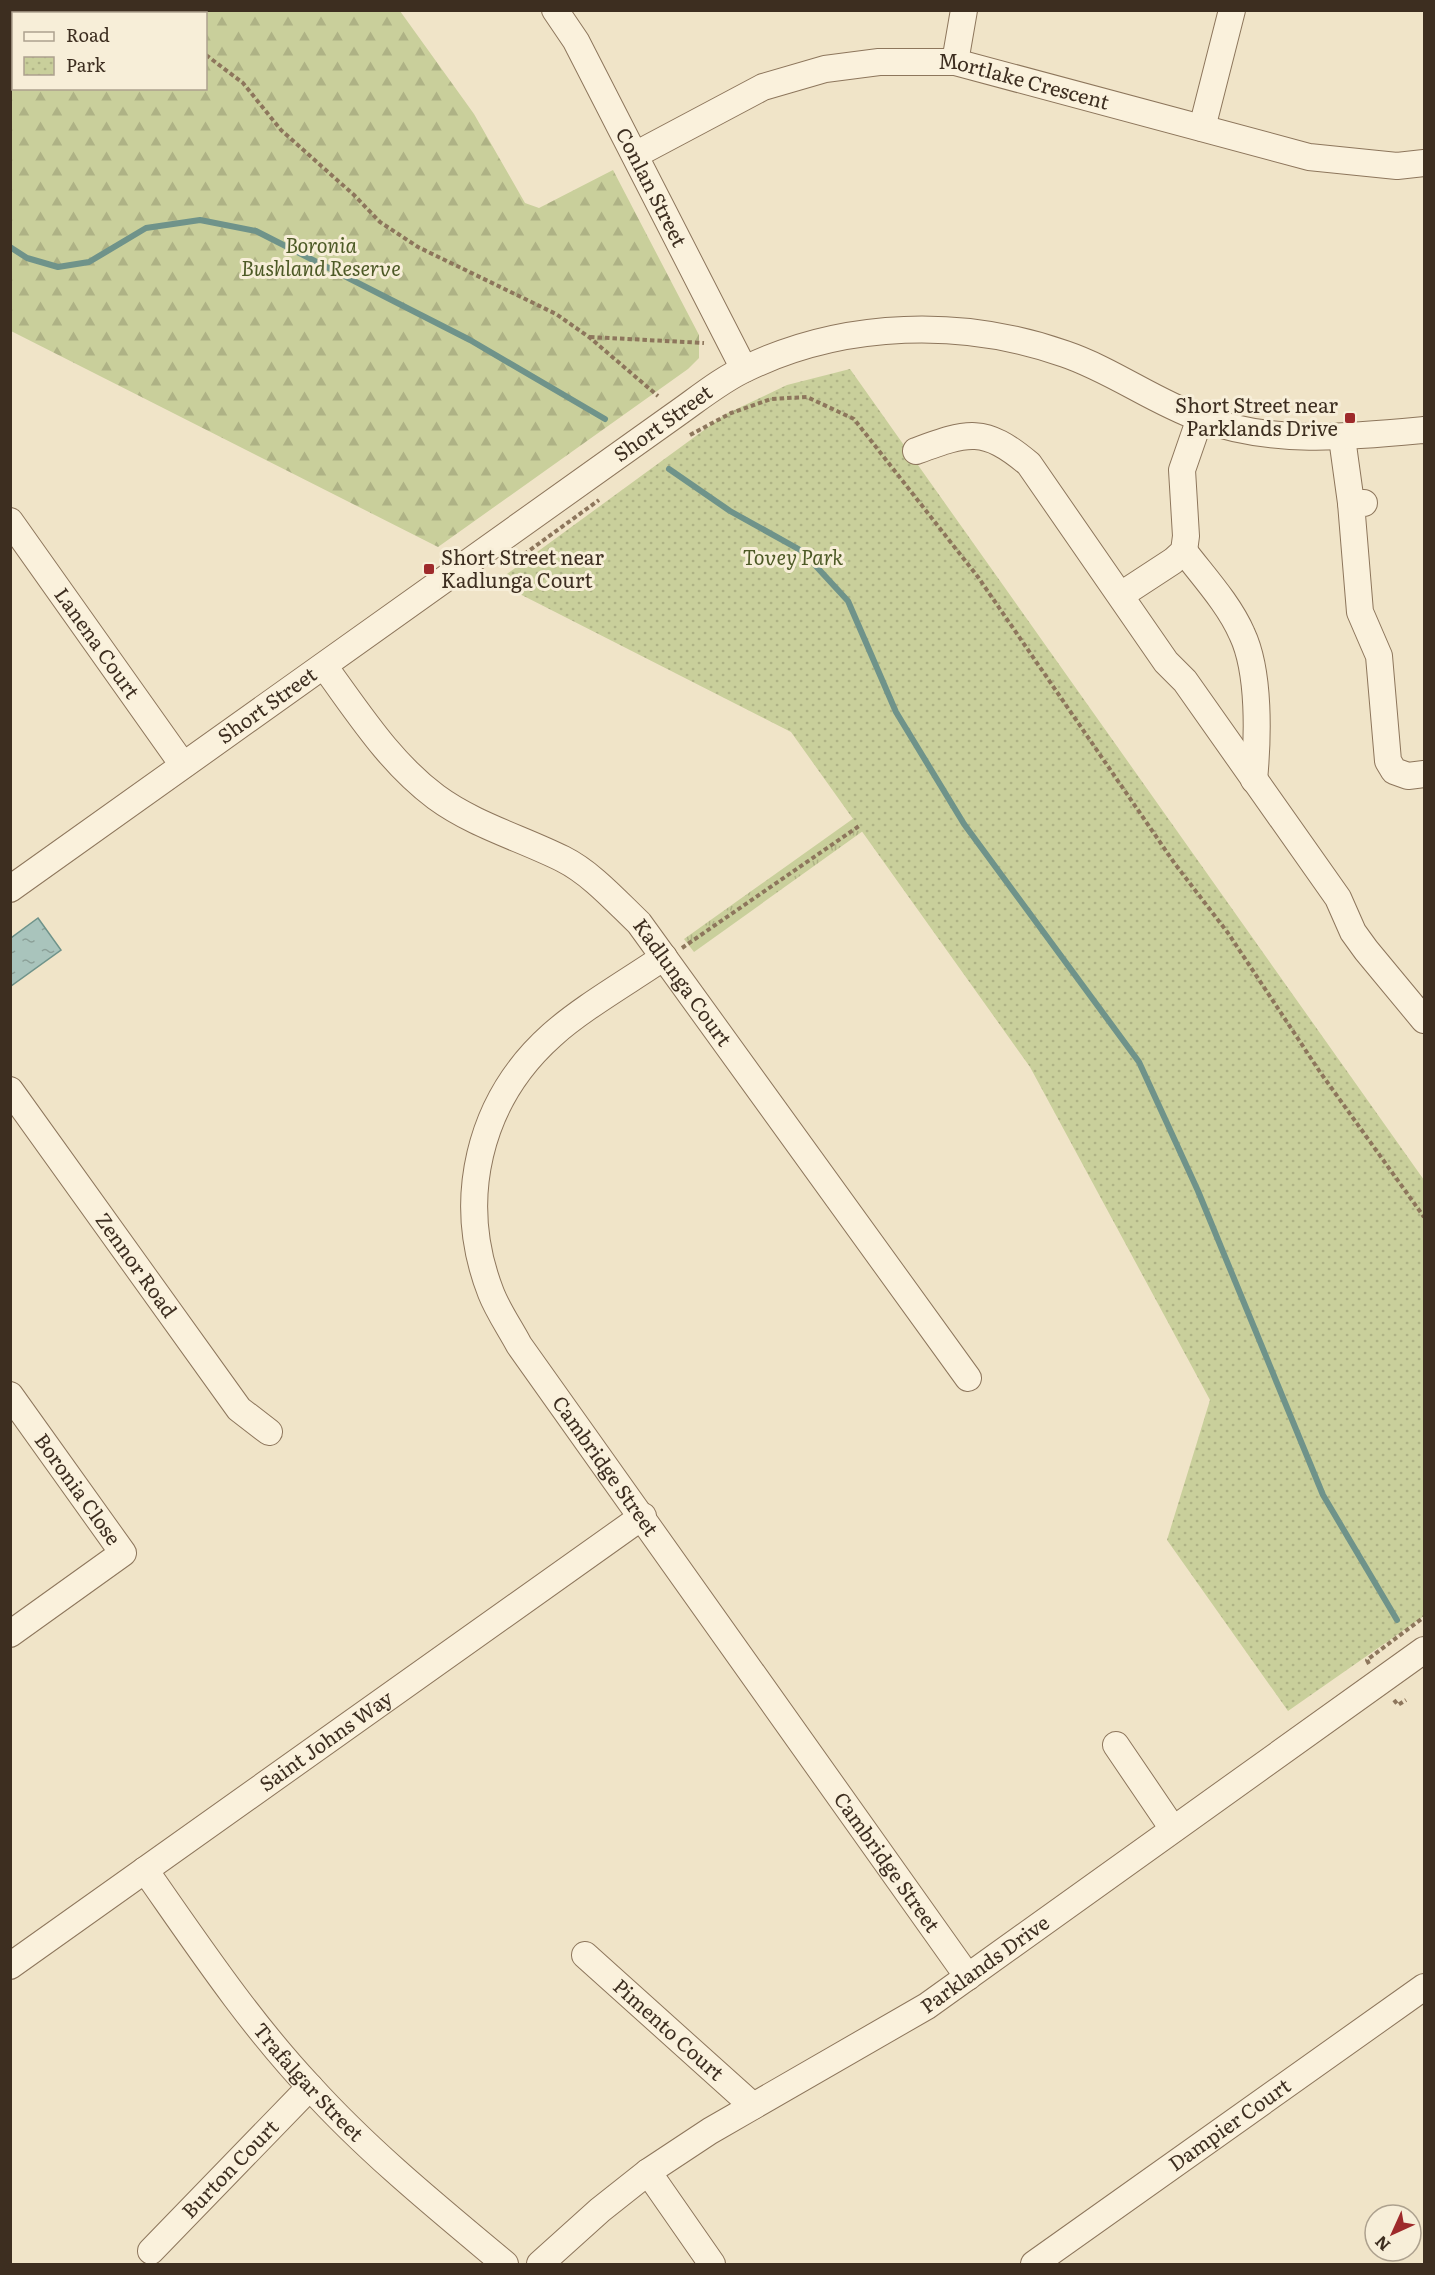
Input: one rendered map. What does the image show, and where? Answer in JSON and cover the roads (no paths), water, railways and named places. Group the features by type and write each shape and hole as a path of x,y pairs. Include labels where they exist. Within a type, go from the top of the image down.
{"street":[{"name":"Conlan Street","path":"555,10 576,41 744,369"},
{"path":"955,62 964,10"},
{"path":"1202,128 1232,10"},
{"name":"Mortlake Crescent","path":"634,154 763,87 825,69 879,62 955,62 1310,157 1397,166 1425,163"},
{"name":"Short Street","path":"10,889 675,415 744,369 787,350 885,331 938,330 998,335 1066,354 1200,418 1247,430 1300,437 1342,438 1425,430"},
{"path":"1121,595 1173,561 1184,551 1186,536 1182,470 1200,418"},
{"path":"916,451 959,435 990,439 1009,447 1029,464 1338,898 1353,932 1425,1020"},
{"path":"1342,438 1357,503 1360,612 1379,656 1388,761 1394,771 1408,776 1425,774"},
{"name":"Lanena Court","path":"10,521 183,765"},
{"path":"1184,551 1242,633 1252,669 1256,754 1254,780"},
{"name":"Kadlunga Court","path":"324,666 391,756 436,797 480,823 565,860 639,923 968,1378"},
{"name":"Cambridge Street","path":"664,957 552,1035 511,1080 484,1133 474,1185 475,1238 491,1293 519,1345 643,1516 968,1977"},
{"name":"Zennor Road","path":"10,1090 238,1409 269,1432"},
{"name":"Boronia Close","path":"10,1395 123,1553 10,1634"},
{"name":"Saint Johns Way","path":"10,1966 643,1516"},
{"name":"Parklands Drive","path":"540,2265 600,2210 648,2172 753,2106 927,2006 1173,1829 1421,1659"},
{"path":"1116,1745 1173,1829"},
{"name":"Trafalgar Street","path":"145,1870 225,1983 310,2087 411,2186 505,2265"},
{"name":"Pimento Court","path":"585,1955 753,2106"},
{"name":"Dampier Court","path":"1034,2265 1425,1987"},
{"name":"Burton Court","path":"151,2251 310,2087"},
{"path":"648,2172 712,2265"}],"water":[{"path":"38,918 61,950 11,986 11,938"}],"waterway":[{"path":"10,247 27,258 58,267 89,262 146,228 200,220 256,231 470,340 605,419"},
{"path":"669,469 730,511 802,551 848,601 896,712 964,824 1139,1062 1198,1191 1323,1495 1397,1620"}],"place":[{"name":"Short Street near Parklands Drive","path":"1350,418"},
{"name":"Short Street near Kadlunga Court","path":"429,569"}],"park label":[{"name":"Boronia Bushland Reserve","path":"321,258"},
{"name":"Tovey Park","path":"793,558"}]}
